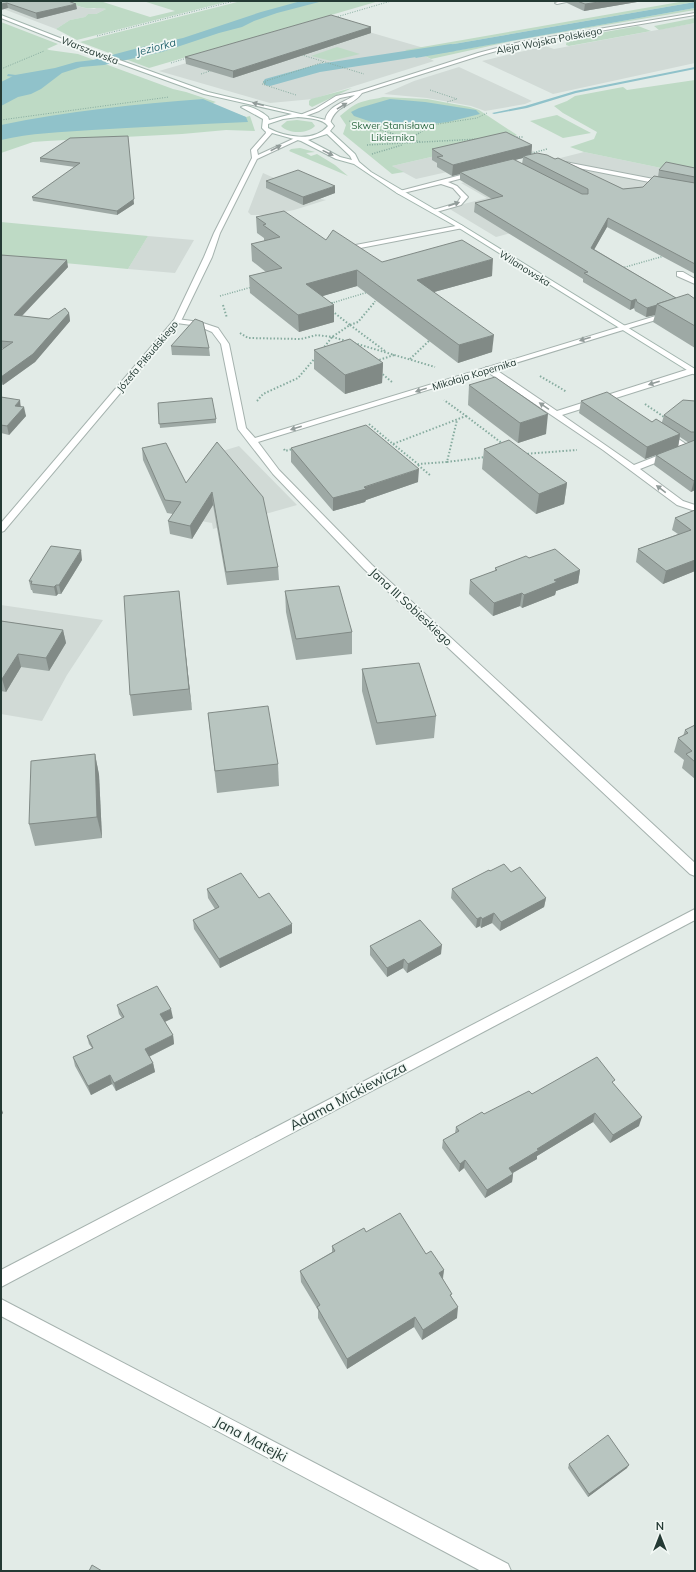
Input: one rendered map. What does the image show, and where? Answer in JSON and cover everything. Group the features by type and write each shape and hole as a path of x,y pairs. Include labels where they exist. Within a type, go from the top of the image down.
{"street":[{"path":"557,3 569,1"},
{"name":"Aleja Wojska Polskiego","path":"303,115 314,111 338,97 360,92 480,54 516,45 695,14"},
{"name":"Warszawska","path":"1,16 76,46 175,82 225,98 292,112 328,122"},
{"name":"Aleja Wojska Polskiego","path":"328,122 328,117 331,112 356,97 360,92"},
{"name":"Warszawska","path":"225,98 232,103 263,115 267,119 267,123"},
{"name":"Aleja Wojska Polskiego","path":"292,112 323,106"},
{"path":"267,130 265,128 267,123 282,117 303,115"},
{"path":"255,158 299,139 327,131 331,126 328,122"},
{"name":"Wilanowska","path":"267,130 299,139 338,158 356,163 399,192 461,227 693,372"},
{"name":"Józefa Piłsudskiego","path":"1,529 177,321 205,263 217,233 255,158 254,150 267,136 267,130"},
{"name":"Wilanowska","path":"327,131 353,155 356,163"},
{"path":"562,156 582,168"},
{"path":"551,162 695,189"},
{"path":"399,192 485,171"},
{"path":"433,211 459,204 464,197 455,187 442,182"},
{"path":"345,249 461,227"},
{"path":"680,274 695,282"},
{"name":"Mikołaja Kopernika","path":"253,441 695,306"},
{"name":"Jana III Sobieskiego","path":"177,321 200,324 215,330 225,344 242,430 253,441 276,472 368,568 695,872"},
{"path":"489,369 633,468 680,503 695,508"},
{"path":"556,414 693,372"},
{"path":"609,397 620,405"},
{"path":"661,431 691,447"},
{"path":"633,468 691,447"},
{"name":"Adama Mickiewicza","path":"1,1279 695,914"},
{"name":"Jana Matejki","path":"1,1308 501,1571"}],"path":[{"path":"1,69 36,54 70,43 234,1"},
{"path":"331,18 391,1"},
{"path":"297,54 366,74"},
{"path":"165,65 187,58"},
{"path":"296,95 262,84 266,82 263,82 324,62"},
{"path":"175,82 218,69"},
{"path":"430,90 456,99 447,102"},
{"path":"1,120 153,99"},
{"path":"366,156 406,143 432,125 477,118 487,114"},
{"path":"348,121 423,143"},
{"path":"513,137 524,137"},
{"path":"361,146 484,139"},
{"path":"529,148 541,154"},
{"path":"627,272 620,268 665,256"},
{"path":"220,296 256,286"},
{"path":"372,291 324,305 388,353"},
{"path":"256,406 257,399 262,394 276,390 299,378 332,337 350,325 358,322 378,297"},
{"path":"223,305 229,324"},
{"path":"236,329 248,338 301,339 317,335 338,338 440,369"},
{"path":"410,359 434,336"},
{"path":"338,338 344,344"},
{"path":"375,361 395,355"},
{"path":"380,372 397,385"},
{"path":"451,398 444,400 505,445"},
{"path":"393,444 466,416"},
{"path":"447,462 457,420"},
{"path":"362,427 377,422"},
{"path":"369,424 431,476"},
{"path":"276,434 286,451 300,447"},
{"path":"418,464 486,457"}],"shaded area":[{"path":"1,1 63,1 84,8 94,9 99,7 106,9 96,14 88,14 85,17 70,20 56,29 1,8"},
{"path":"331,21 424,48 405,51 416,58 425,56 434,61 313,99 270,103 159,71"},
{"path":"695,23 695,63 553,94 482,61 545,46 554,49"},
{"path":"459,67 532,101 525,104 485,111 471,106 427,98 384,94 414,81"},
{"path":"509,139 535,152 416,179 392,166"},
{"path":"584,152 695,175 547,223 496,237 448,208 487,198 461,183"},
{"path":"263,173 326,200 294,210 269,215 251,215 248,212"},
{"path":"148,236 194,240 175,273 128,269"},
{"path":"239,446 297,505 213,529 212,523 184,518 208,462 206,456"},
{"path":"1,605 103,620 67,675 42,721 1,714"}],"green space":[{"path":"63,1 100,1 150,17 175,11 143,1 230,1 77,40 56,29 70,20 85,17 88,14 96,14 106,9 86,8"},
{"path":"241,1 379,1 149,68 80,42"},
{"path":"685,1 695,2 408,52 405,50"},
{"path":"695,8 695,10 517,40 431,59 425,56"},
{"path":"695,18 695,23 659,30 654,26"},
{"path":"1,22 58,44 47,49 49,50 78,54 173,89 216,102 213,103 214,105 246,117 250,116 255,131 226,130 182,134 33,142 1,153"},
{"path":"638,26 651,31 569,46 566,45 567,39"},
{"path":"337,47 360,54 331,61 311,56"},
{"path":"695,80 695,175 584,152 570,147 594,139 597,132 563,113 554,106 575,96 623,87 627,90"},
{"path":"352,88 312,107 309,105 309,101 311,99"},
{"name":"Skwer Stanisława Likiernika","path":"383,97 427,99 470,107 479,110 517,135 509,139 392,166 404,172 392,174 343,134 346,125 340,116 358,103"},
{"path":"557,115 591,133 563,138 530,121"},
{"path":"297,120 312,122 315,126 312,129 303,132 293,132 284,129 281,126 287,121"},
{"path":"300,148 315,152 306,153 311,156 317,154 335,165 348,176 289,151 291,149"},
{"path":"1,222 148,236 128,269 1,257"}],"water":[{"name":"Jeziorka","path":"301,1 323,1 277,13 242,27 162,52 104,65 81,67 62,73 41,89 31,94 18,97 1,106 1,82 15,75 55,68 76,62 93,60 183,38 261,12"},
{"path":"695,2 695,8 416,58 408,52"},
{"path":"203,99 246,117 248,122 58,132 1,140 1,125 102,109"},
{"path":"390,99 425,102 476,110 480,114 405,130 392,129 354,116 351,112 359,108"}],"building":[{"path":"1,1 68,1 76,4 36,13 7,3 1,4"},
{"path":"577,1 606,1 585,4"},
{"path":"331,15 371,27 233,71 185,57"},
{"path":"506,132 532,145 453,165 437,157 443,156 432,149"},
{"path":"128,136 134,199 117,211 32,197 80,163 40,158 70,138"},
{"path":"537,153 547,155 555,159 558,158 623,189 643,187 654,176 695,183 695,264 608,218 591,248 676,298 647,308 637,302 636,299 631,301 584,273 588,272 475,203 503,196 460,172 513,159 582,194 588,194 588,189 523,156"},
{"path":"666,162 695,168 695,177 659,170"},
{"path":"298,170 335,186 303,197 266,181"},
{"path":"284,211 326,240 333,230 382,262 462,240 493,259 417,280 494,335 459,345 357,270 306,284 334,305 298,315 249,276 282,268 251,244 280,237 263,225 266,224 256,217"},
{"path":"1,255 67,260 14,315 49,319 65,308 69,313 33,354 1,377 1,350 13,342 1,341"},
{"path":"688,294 695,299 695,326 657,304"},
{"path":"195,319 203,322 209,348 171,346"},
{"path":"350,339 383,363 345,375 314,350"},
{"path":"495,377 548,414 520,423 469,385"},
{"path":"607,392 652,422 656,419 680,434 647,447 581,401"},
{"path":"1,397 20,400 15,406 24,407 7,426 1,425"},
{"path":"212,398 216,419 159,424 158,403"},
{"path":"683,400 695,401 695,432 691,432 664,415"},
{"path":"366,425 419,469 364,487 366,489 333,498 291,448"},
{"path":"509,440 567,483 539,494 484,449"},
{"path":"695,440 694,481 656,455"},
{"path":"217,442 263,497 278,567 226,572 212,492 190,526 168,521 181,502 165,500 142,448 166,443 186,483"},
{"path":"695,510 695,560 666,571 638,549 691,530 675,518"},
{"path":"51,546 81,550 59,585 54,587 31,584 32,581 29,581"},
{"path":"555,549 580,570 554,580 557,582 524,595 522,593 494,603 470,580 497,570 495,568 526,556 529,558"},
{"path":"339,586 352,632 296,639 285,591"},
{"path":"179,591 189,689 130,695 124,596"},
{"path":"1,621 63,630 46,658 18,654 1,679"},
{"path":"419,663 436,716 377,723 362,669"},
{"path":"268,706 278,764 215,771 208,713"},
{"path":"695,725 695,762 686,754 692,751 678,738 688,733 685,730"},
{"path":"95,754 97,817 29,824 31,761"},
{"path":"504,864 511,872 520,867 546,898 501,922 494,913 482,919 481,917 477,919 452,889"},
{"path":"241,873 259,898 269,893 292,924 219,959 193,920 219,907 207,889"},
{"path":"420,920 442,945 408,964 404,959 387,968 370,946"},
{"path":"157,986 171,1009 160,1014 173,1035 145,1049 153,1063 114,1083 110,1075 88,1086 73,1057 93,1048 87,1036 124,1017 117,1005"},
{"path":"597,1057 615,1080 612,1082 642,1117 613,1135 595,1113 509,1168 513,1174 487,1190 465,1160 460,1164 443,1140 459,1131 456,1127 482,1112 484,1114 529,1091 532,1094"},
{"path":"400,1213 426,1254 431,1251 444,1270 439,1273 458,1307 423,1330 415,1317 347,1359 317,1307 320,1305 300,1271 335,1251 332,1246 364,1228 366,1232"},
{"path":"608,1435 629,1465 589,1494 569,1464"},
{"path":"92,1565 102,1571 89,1571"}],"waterway":[{"path":"270,82 319,68 451,48"},
{"path":"494,113 526,107 575,92 695,68"},
{"path":"8,75 24,77"}]}
